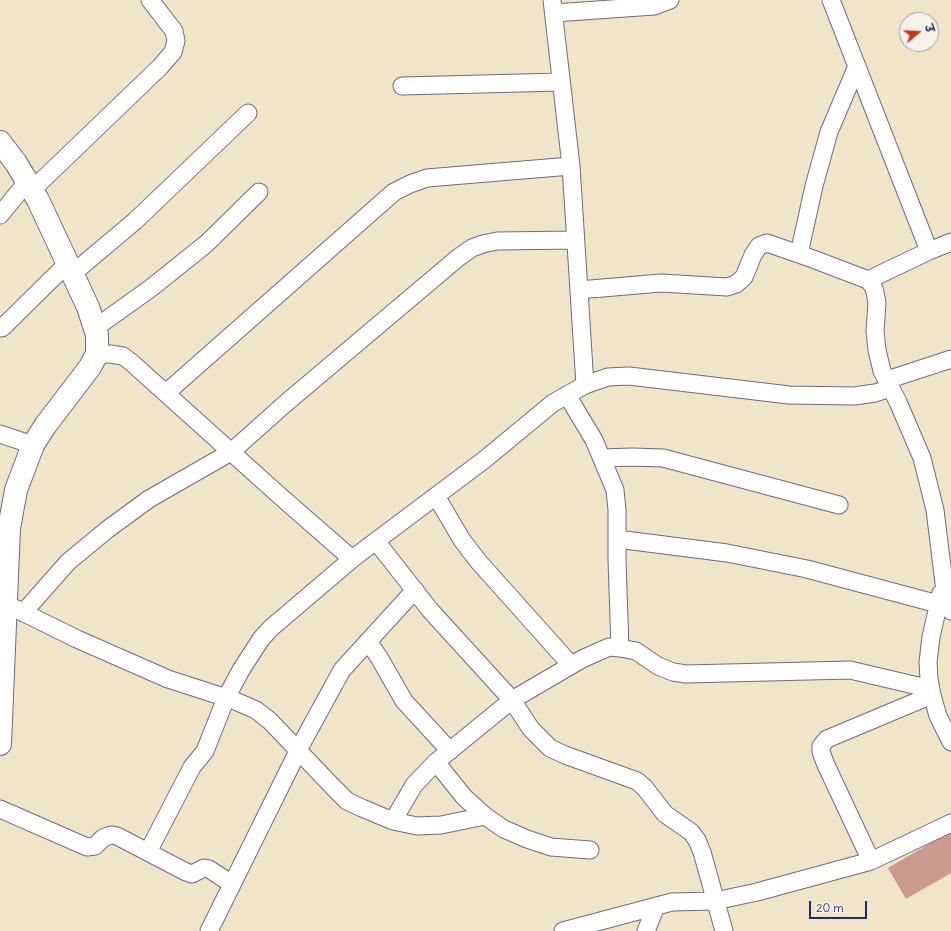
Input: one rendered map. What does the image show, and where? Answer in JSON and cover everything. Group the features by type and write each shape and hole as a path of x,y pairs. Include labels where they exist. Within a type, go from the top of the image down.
{"street":[{"path":"0,215 154,72 173,52 176,41 174,31 150,0"},
{"path":"586,384 570,166 553,6 654,6 670,0"},
{"path":"831,0 928,251"},
{"path":"799,254 814,186 829,132 857,66"},
{"path":"402,86 561,82"},
{"path":"2,328 70,269 135,222 248,113"},
{"path":"0,142 16,163 38,200 88,307 97,335 97,354 90,367 45,426 33,445 16,490 4,564 14,609 0,744"},
{"path":"166,393 394,192 427,178 570,166"},
{"path":"95,328 152,288 206,244 259,192"},
{"path":"14,609 108,529 149,499 231,452 292,398 459,257 472,248 498,241 575,240"},
{"path":"868,280 928,251 951,242"},
{"path":"579,290 661,283 727,287 736,284 744,278 753,255 759,246 767,243 868,280 873,286 877,302 875,331 877,350 882,371 910,429 924,465 936,510 945,608 931,637 928,662 931,692 938,716 951,742"},
{"path":"97,354 123,356 131,362 352,559"},
{"path":"148,852 192,767 205,750 226,698 240,670 261,639 271,628 352,559 484,460 553,403 586,384 608,377 629,376 789,395 854,396 875,393 889,384 951,359"},
{"path":"567,395 594,440 615,490 617,510 620,648"},
{"path":"0,434 33,445"},
{"path":"602,458 663,458 840,505"},
{"path":"436,496 462,540 478,561 571,665"},
{"path":"617,539 742,556 807,569 945,608"},
{"path":"376,541 430,610 512,700 531,729 550,748 637,781 645,788 666,814 691,832 697,840 702,852 724,931"},
{"path":"210,931 298,749 342,670 415,590"},
{"path":"14,609 77,639 168,679 226,698 256,710 270,721 298,749 332,787 347,800 393,821 417,826 441,825 485,816"},
{"path":"368,641 404,700 450,751"},
{"path":"393,821 414,785 436,762 512,700 571,665 609,647 636,651 658,666 673,672 686,674 850,670 931,692"},
{"path":"871,861 820,752 821,746 827,739 931,692"},
{"path":"436,762 464,797 485,816 504,829 551,847 590,850"},
{"path":"0,809 87,847 96,846 103,838 112,834 186,872 192,874 204,868 209,869 232,884"},
{"path":"564,931 672,902 715,901 757,892 871,861 951,823"},
{"path":"646,931 656,906"}],"building":[{"path":"951,831 951,873 906,899 888,868"}]}
